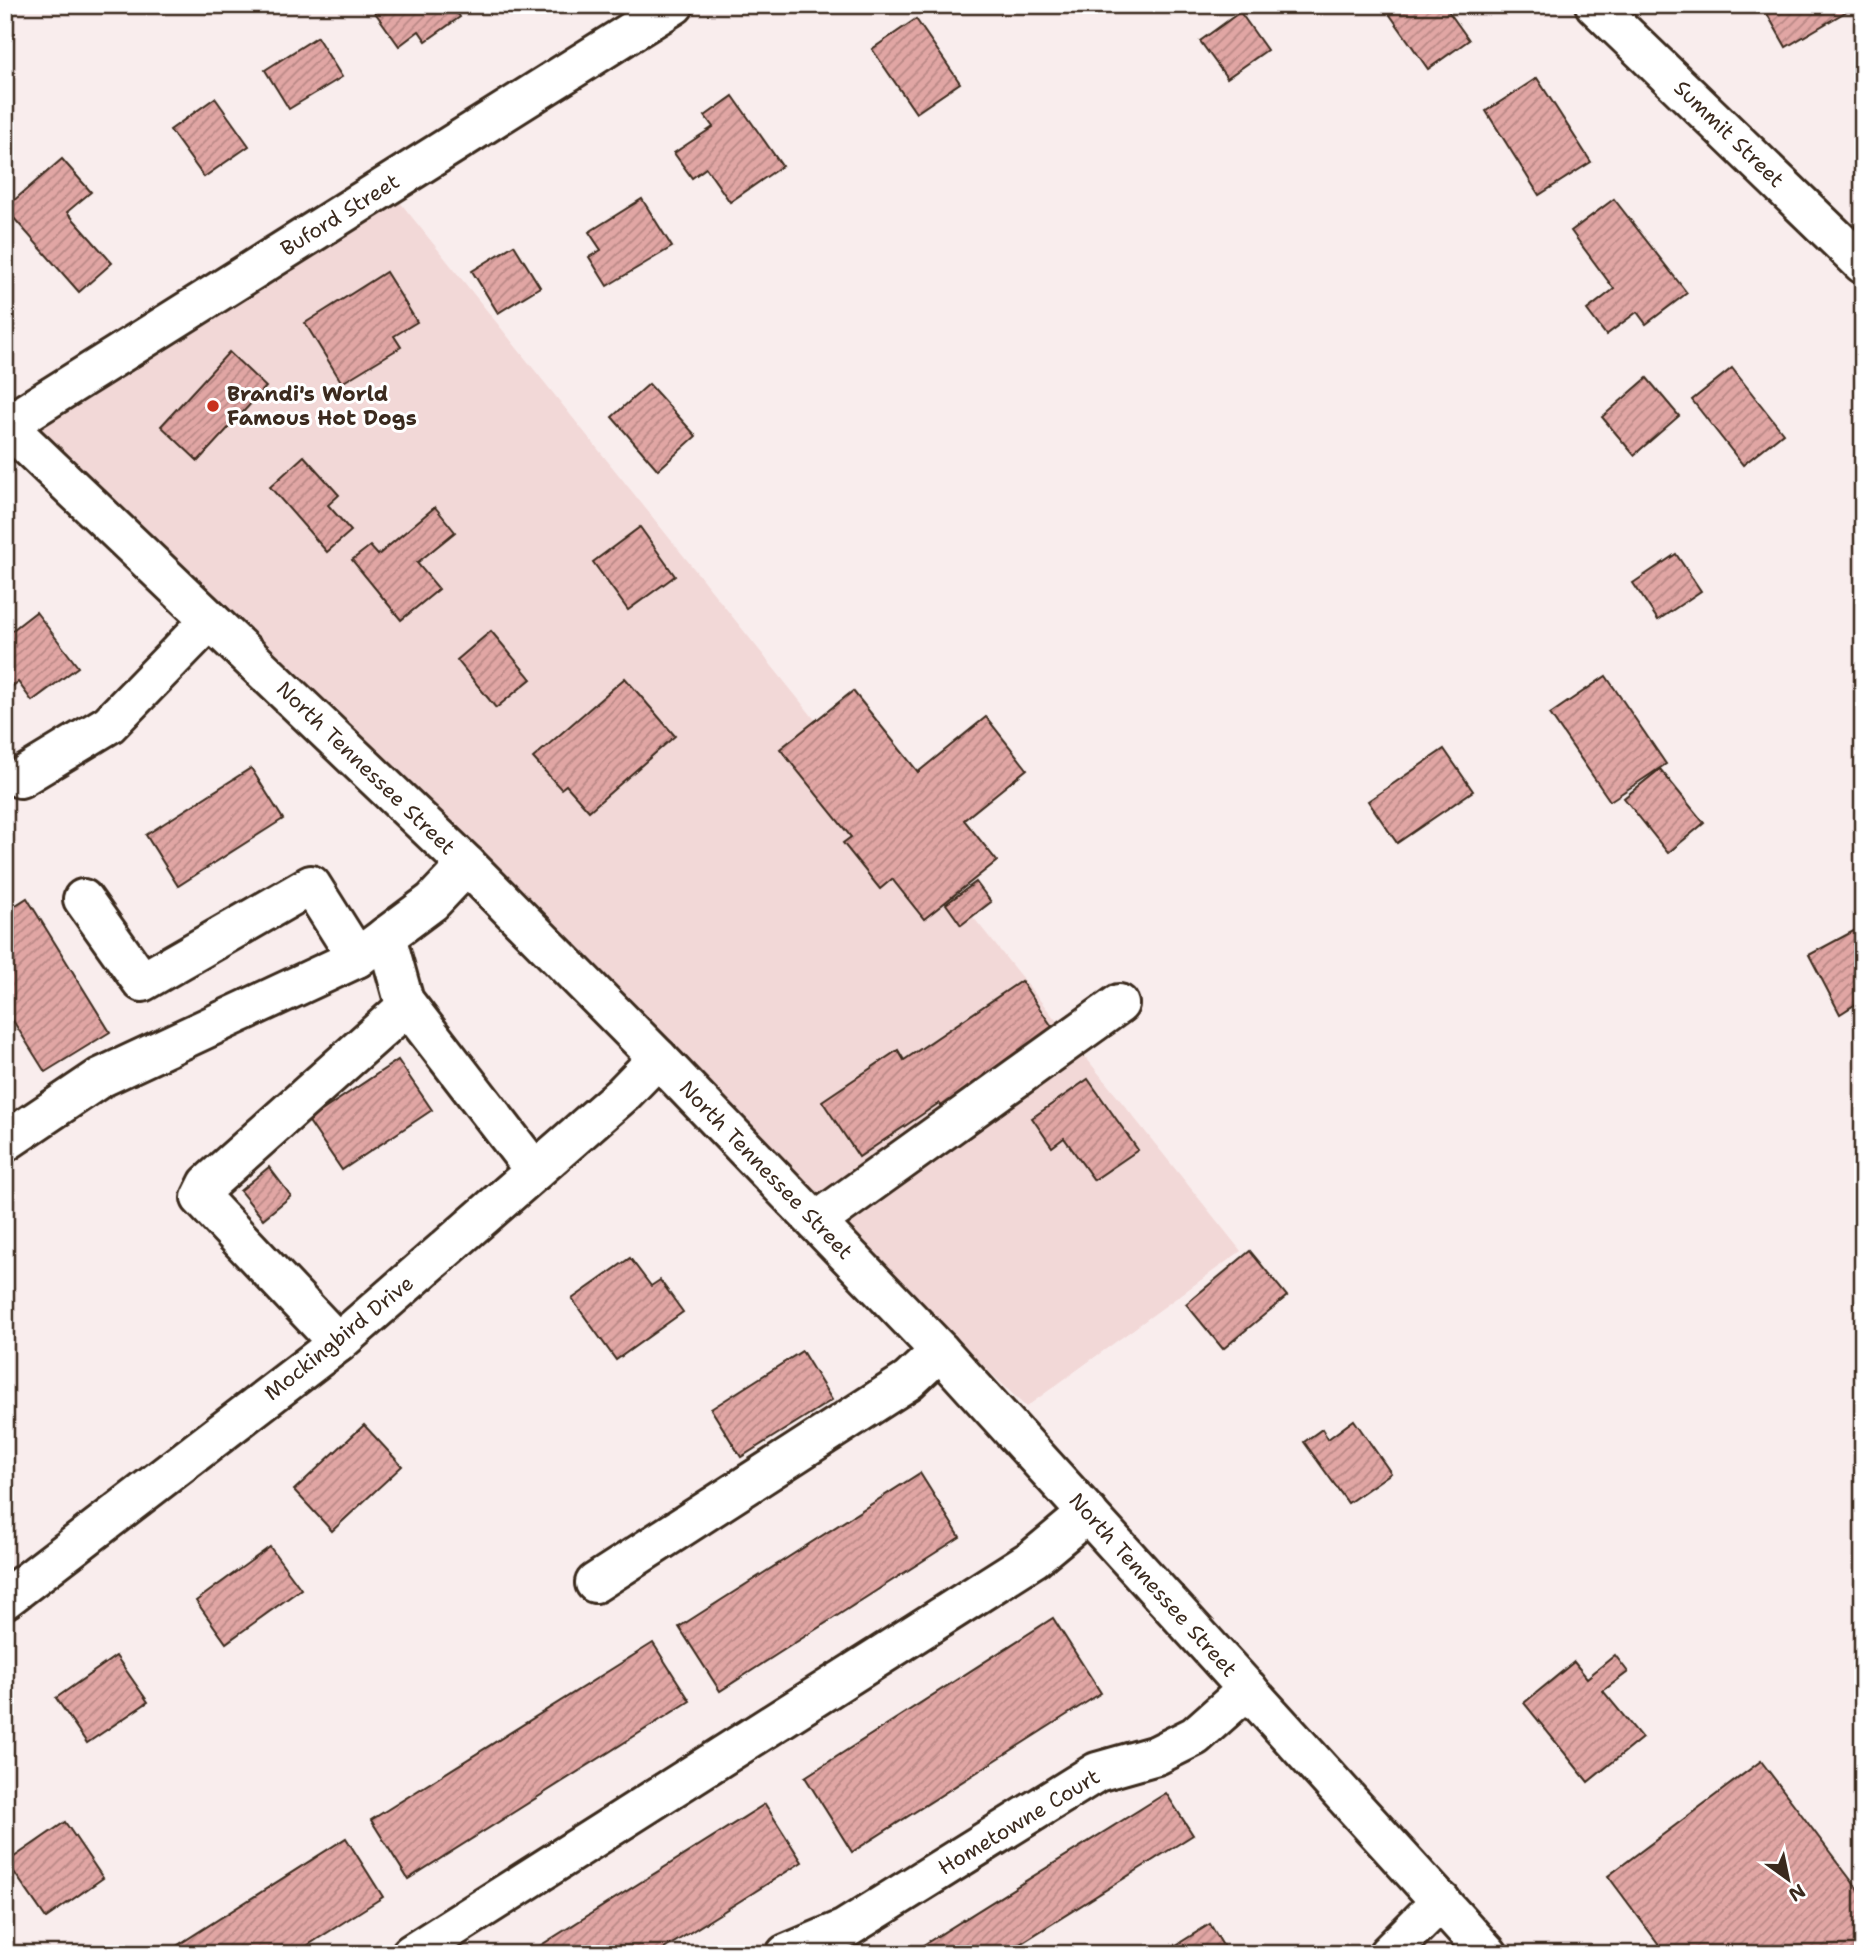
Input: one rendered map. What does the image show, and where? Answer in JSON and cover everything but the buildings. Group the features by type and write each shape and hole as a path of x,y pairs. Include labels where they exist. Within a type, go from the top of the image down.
{"street":[{"name":"Buford Street","path":"6,425 674,5"},
{"name":"Summit Street","path":"1595,5 1863,264"},
{"name":"North Tennessee Street","path":"6,425 467,865 658,1058 940,1352 1488,1954"},
{"path":"20,778 108,724 210,620"},
{"path":"5,1142 100,1078 372,947 432,902 467,865"},
{"path":"83,899 142,982 312,886 372,947 407,1006 534,1171"},
{"path":"816,1222 1119,1004"},
{"path":"338,1343 201,1198 208,1184 407,1006"},
{"name":"Mockingbird Drive","path":"5,1599 338,1343 623,1094 658,1058"},
{"path":"595,1583 908,1381 940,1352"},
{"path":"411,1954 1034,1558 1088,1513"},
{"name":"Hometowne Court","path":"786,1954 845,1930 1097,1772 1157,1755 1195,1736 1248,1689"},
{"path":"1388,1954 1441,1901"}],"shaded area":[{"path":"387,186 1241,1251 1026,1407 7,425"}],"place":[{"name":"Brandi's World Famous Hot Dogs","path":"213,406"}]}
